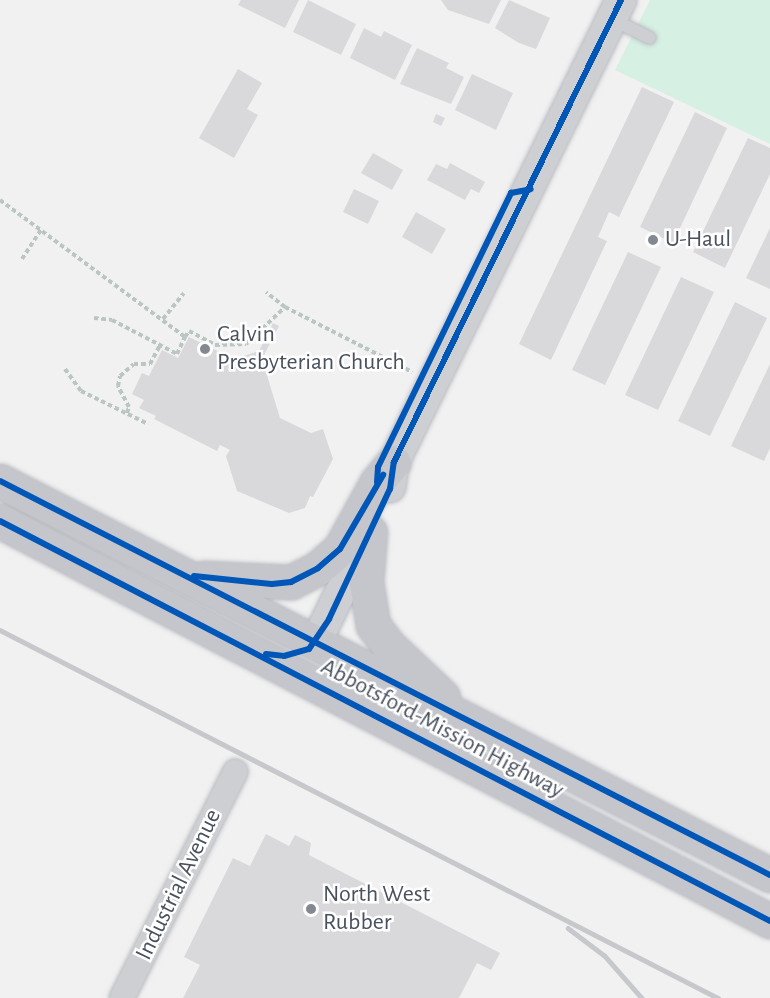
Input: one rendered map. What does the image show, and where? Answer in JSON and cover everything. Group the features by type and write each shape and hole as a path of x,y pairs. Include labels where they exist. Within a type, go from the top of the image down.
{"highway":[{"path":"182,575 272,584 291,582 318,568 340,549 377,482 394,462"},
{"name":"Abbotsford-Mission Highway","path":"0,481 770,875"},
{"name":"Abbotsford-Mission Highway","path":"0,521 770,921"},
{"path":"370,532 366,582 373,625 389,646 468,722"},
{"path":"257,653 284,656 315,644"},
{"path":"441,749 473,783 524,815 770,943"}],"street":[{"path":"315,644 390,489 394,462 616,10"},
{"name":"Industrial Avenue","path":"122,998 235,772"}],"lane":[{"path":"616,10 650,38"}],"path":[{"path":"0,200 42,228 185,337"},
{"path":"22,259 42,228"},
{"path":"266,292 285,307 421,377"},
{"path":"163,319 184,293"},
{"path":"94,318 112,320 177,354 189,331 215,345 246,344 285,307"},
{"path":"126,413 129,407 118,386 120,376 134,364 150,364 159,345"},
{"path":"65,369 81,391 148,424"}],"green space":[{"path":"650,0 770,0 770,144 615,70"}],"building":[{"path":"241,0 299,0 285,28 238,5"},
{"path":"308,0 356,24 341,55 293,32"},
{"path":"441,0 501,0 489,24 448,10"},
{"path":"509,0 550,18 536,49 519,43 495,28"},
{"path":"364,28 381,37 384,31 412,45 395,80 350,58"},
{"path":"417,48 449,63 446,68 464,77 451,104 400,84"},
{"path":"238,69 262,83 247,109 258,115 234,158 199,138"},
{"path":"472,74 513,93 496,130 455,110"},
{"path":"642,87 674,102 619,217 609,212 598,237 607,241 551,360 519,344"},
{"path":"695,112 727,128 673,243 640,227"},
{"path":"436,114 445,118 441,126 433,122"},
{"path":"748,138 770,148 770,174 725,268 693,252"},
{"path":"373,153 403,170 392,190 361,173"},
{"path":"450,163 485,182 479,193 471,189 465,200 427,180 436,164 447,169"},
{"path":"354,189 379,201 368,224 343,212"},
{"path":"416,212 446,229 432,254 402,237"},
{"path":"770,228 770,289 746,278"},
{"path":"628,252 661,267 605,385 572,370"},
{"path":"681,277 714,292 658,410 625,395"},
{"path":"735,302 767,318 710,436 678,421"},
{"path":"273,323 279,326 262,359 280,418 311,433 323,429 333,459 305,508 289,513 237,491 226,456 230,450 220,445 217,451 154,419 156,416 139,408 144,400 132,394 142,373 149,376 162,350 178,358 189,337 234,359 259,351"},
{"path":"770,364 770,448 764,461 731,446"},
{"name":"North West Rubber","path":"266,834 289,846 295,835 311,843 309,855 500,953 491,970 477,963 459,998 183,998 200,965 184,957 233,858 250,866"}],"railway":[{"path":"0,630 718,998"},
{"path":"568,928 605,956 642,998"}],"cycle path":[{"path":"266,654 284,656 309,649 329,619 390,489 394,462 621,0"},
{"path":"377,482 378,467 511,193 531,189"},
{"path":"194,576 272,584 291,582 318,568 340,549 383,475"},
{"path":"0,481 770,875"},
{"path":"0,521 770,921"}],"place":[{"name":"U-Haul","path":"653,240"},
{"name":"Calvin Presbyterian Church","path":"205,349"},
{"name":"North West Rubber","path":"311,909"}]}
